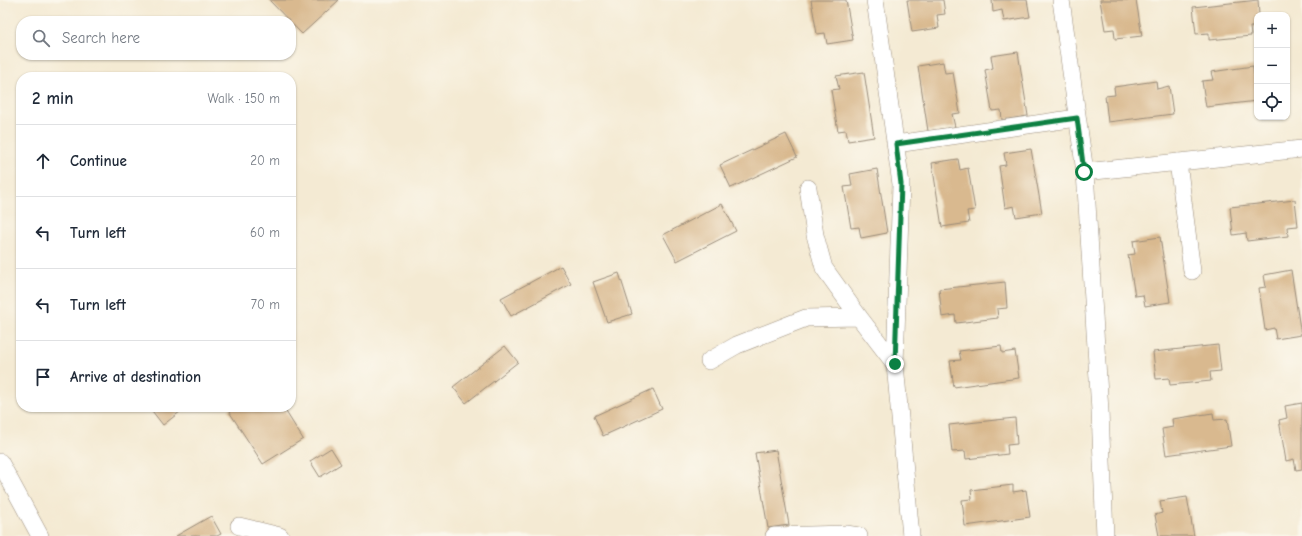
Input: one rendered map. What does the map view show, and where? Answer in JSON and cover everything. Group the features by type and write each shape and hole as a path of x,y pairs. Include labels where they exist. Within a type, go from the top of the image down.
{"street":[{"path":"875,0 901,184 895,364 911,536"},
{"path":"1061,0 1084,172 1100,411 1105,536"},
{"path":"896,144 1077,118"},
{"path":"1084,172 1302,149"},
{"path":"1178,162 1192,271"},
{"path":"808,188 815,235 824,268 895,364"},
{"path":"709,360 737,345 806,318 859,317"},
{"path":"0,462 40,536"},
{"path":"238,526 280,536"},
{"path":"774,536 846,534 859,536"}],"building":[{"path":"269,0 339,0 302,34 296,28 296,16 285,16"},
{"path":"811,0 846,0 853,40 827,44 825,33 817,34"},
{"path":"907,0 943,0 945,14 937,15 939,28 912,32"},
{"path":"992,0 1027,0 1030,17 1004,21 1002,10 993,12"},
{"path":"1100,0 1136,0 1142,36 1115,39 1114,29 1105,30"},
{"path":"1258,0 1259,12 1254,12 1254,27 1250,27 1251,36 1209,40 1209,33 1196,34 1193,7"},
{"path":"1018,52 1028,116 1002,120 1001,110 992,111 985,70 993,68 991,56"},
{"path":"943,62 945,73 953,72 960,113 952,114 955,127 928,131 918,66"},
{"path":"1253,66 1254,101 1206,107 1202,81 1213,80 1211,72"},
{"path":"864,72 874,137 848,141 846,130 838,131 831,90 839,89 836,76"},
{"path":"1156,81 1157,89 1169,86 1173,114 1108,122 1105,96 1115,95 1114,87"},
{"path":"786,134 797,157 731,188 720,165"},
{"path":"1031,149 1042,213 1016,217 1014,206 1005,208 999,166 1006,165 1004,153"},
{"path":"958,159 960,170 968,168 975,210 967,211 969,223 942,227 932,163"},
{"path":"877,169 887,233 861,238 859,227 851,228 844,187 852,186 850,174"},
{"path":"1295,200 1298,226 1287,227 1288,236 1247,241 1246,233 1233,235 1230,207"},
{"path":"722,204 736,231 677,261 663,235"},
{"path":"1160,237 1170,302 1145,306 1143,295 1135,296 1128,255 1135,254 1133,241"},
{"path":"561,266 571,284 511,316 501,298"},
{"path":"1291,270 1301,335 1276,339 1274,328 1265,330 1259,288 1266,287 1264,275"},
{"path":"619,273 632,314 607,322 593,282"},
{"path":"1005,282 1007,308 997,309 998,318 956,323 955,315 942,317 939,289"},
{"path":"1218,345 1221,371 1210,372 1211,381 1170,385 1169,378 1156,379 1153,352"},
{"path":"505,346 518,362 466,403 453,387"},
{"path":"1001,346 1002,353 1015,351 1019,378 954,387 950,361 961,360 959,351"},
{"path":"653,389 662,409 603,436 594,416"},
{"path":"1302,403 1302,469 1296,470 1294,459 1286,461 1279,420 1287,418 1285,406"},
{"path":"153,412 180,412 163,425"},
{"path":"229,412 286,412 303,439 263,464"},
{"path":"1213,413 1214,420 1227,419 1231,446 1166,455 1162,429 1173,427 1172,419"},
{"path":"1015,418 1017,444 1007,445 1008,454 966,459 965,451 952,452 949,425"},
{"path":"331,448 341,464 320,477 310,461"},
{"path":"776,450 789,525 768,528 755,453"},
{"path":"1013,485 1013,492 1026,490 1030,517 965,526 962,500 972,499 971,490"},
{"path":"1187,497 1194,536 1159,536 1155,515 1162,513 1160,501"},
{"path":"211,516 221,534 217,536 176,536"}],"route":[{"path":"895,364 901,184 896,144 1077,118 1084,172"}]}
